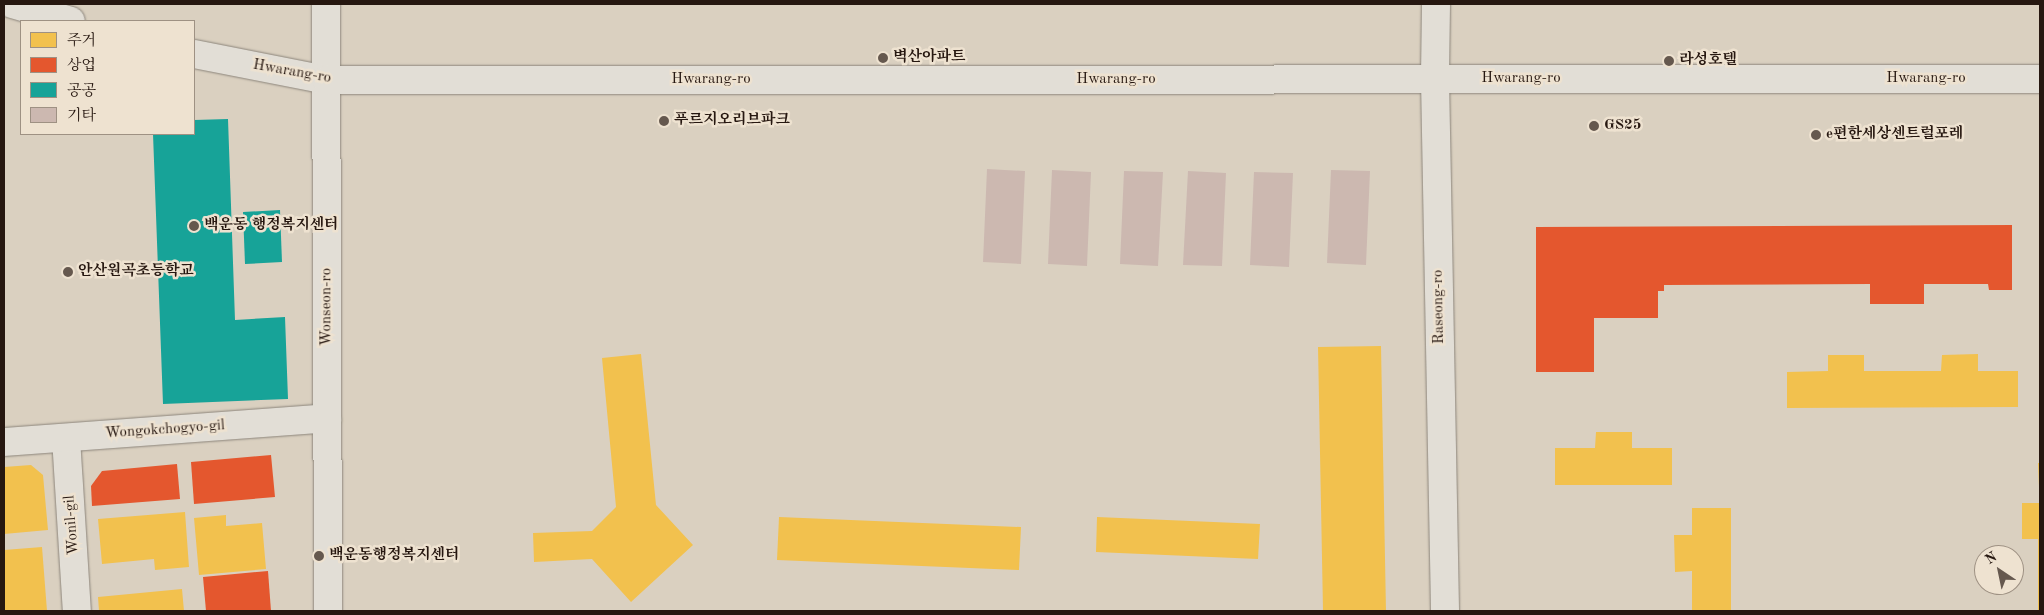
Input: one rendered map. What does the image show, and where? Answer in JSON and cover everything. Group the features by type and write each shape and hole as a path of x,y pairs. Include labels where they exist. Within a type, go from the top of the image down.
{"street":[{"path":"12,4 68,20"},
{"name":"Wonseon-ro","path":"326,4 328,611"},
{"name":"Raseong-ro","path":"1436,4 1435,79 1445,611"},
{"name":"Hwarang-ro","path":"195,54 327,80 2040,79"},
{"name":"Wongokchogyo-gil","path":"4,442 327,418"},
{"name":"Wonil-gil","path":"66,438 78,611"}],"building: 주거":[{"path":"1381,346 1386,611 1323,611 1318,347"},
{"path":"641,354 656,505 693,545 631,602 592,559 534,562 533,533 592,531 616,507 602,358"},
{"path":"1978,354 1978,371 2018,371 2018,407 1787,408 1787,372 1828,371 1828,355 1864,355 1864,371 1941,371 1942,355"},
{"path":"1596,432 1632,432 1632,448 1672,448 1672,485 1555,485 1555,448 1595,448"},
{"path":"2038,463 2040,463 2040,487 2039,487"},
{"path":"31,465 43,475 48,530 4,534 4,467"},
{"path":"2022,503 2040,503 2040,611 2038,611 2038,539 2022,539"},
{"path":"1692,508 1731,508 1731,611 1692,611 1692,571 1675,572 1674,535 1692,535"},
{"path":"185,512 189,567 155,570 154,559 102,564 98,519"},
{"path":"226,515 226,526 262,523 266,569 199,575 194,518"},
{"path":"779,517 1021,527 1019,570 777,560"},
{"path":"1097,517 1260,524 1258,559 1096,552"},
{"path":"42,547 47,611 4,611 4,550"},
{"path":"182,589 184,611 99,611 98,597"}],"building: 상업":[{"path":"2012,225 2012,290 1989,290 1988,284 1924,284 1924,304 1870,304 1870,284 1664,285 1664,291 1658,291 1658,318 1594,318 1594,372 1536,372 1536,227"},
{"path":"271,455 275,497 194,504 191,462"},
{"path":"177,464 180,499 92,506 91,486 102,471"},
{"path":"268,571 271,611 206,611 203,577"}],"building: 공공":[{"name":"백운동 행정복지센터","path":"228,119 235,320 285,317 288,399 163,404 153,135 195,135 195,120"},
{"path":"280,210 282,262 245,264 243,212"}],"building: 기타":[{"path":"987,169 1025,171 1021,264 983,262"},
{"path":"1052,170 1091,172 1087,266 1048,264"},
{"path":"1331,170 1370,171 1366,265 1327,263"},
{"path":"1124,171 1163,172 1158,266 1120,264"},
{"path":"1188,171 1226,173 1222,266 1183,265"},
{"path":"1254,172 1293,173 1289,267 1250,265"}],"place":[{"name":"벽산아파트","path":"883,58"},
{"name":"라성호텔","path":"1669,61"},
{"name":"푸르지오리브파크","path":"664,121"},
{"name":"GS25","path":"1594,126"},
{"name":"e편한세상센트럴포레","path":"1816,135"},
{"name":"백운동 행정복지센터","path":"194,226"},
{"name":"안산원곡초등학교","path":"68,272"},
{"name":"백운동행정복지센터","path":"319,556"}]}
